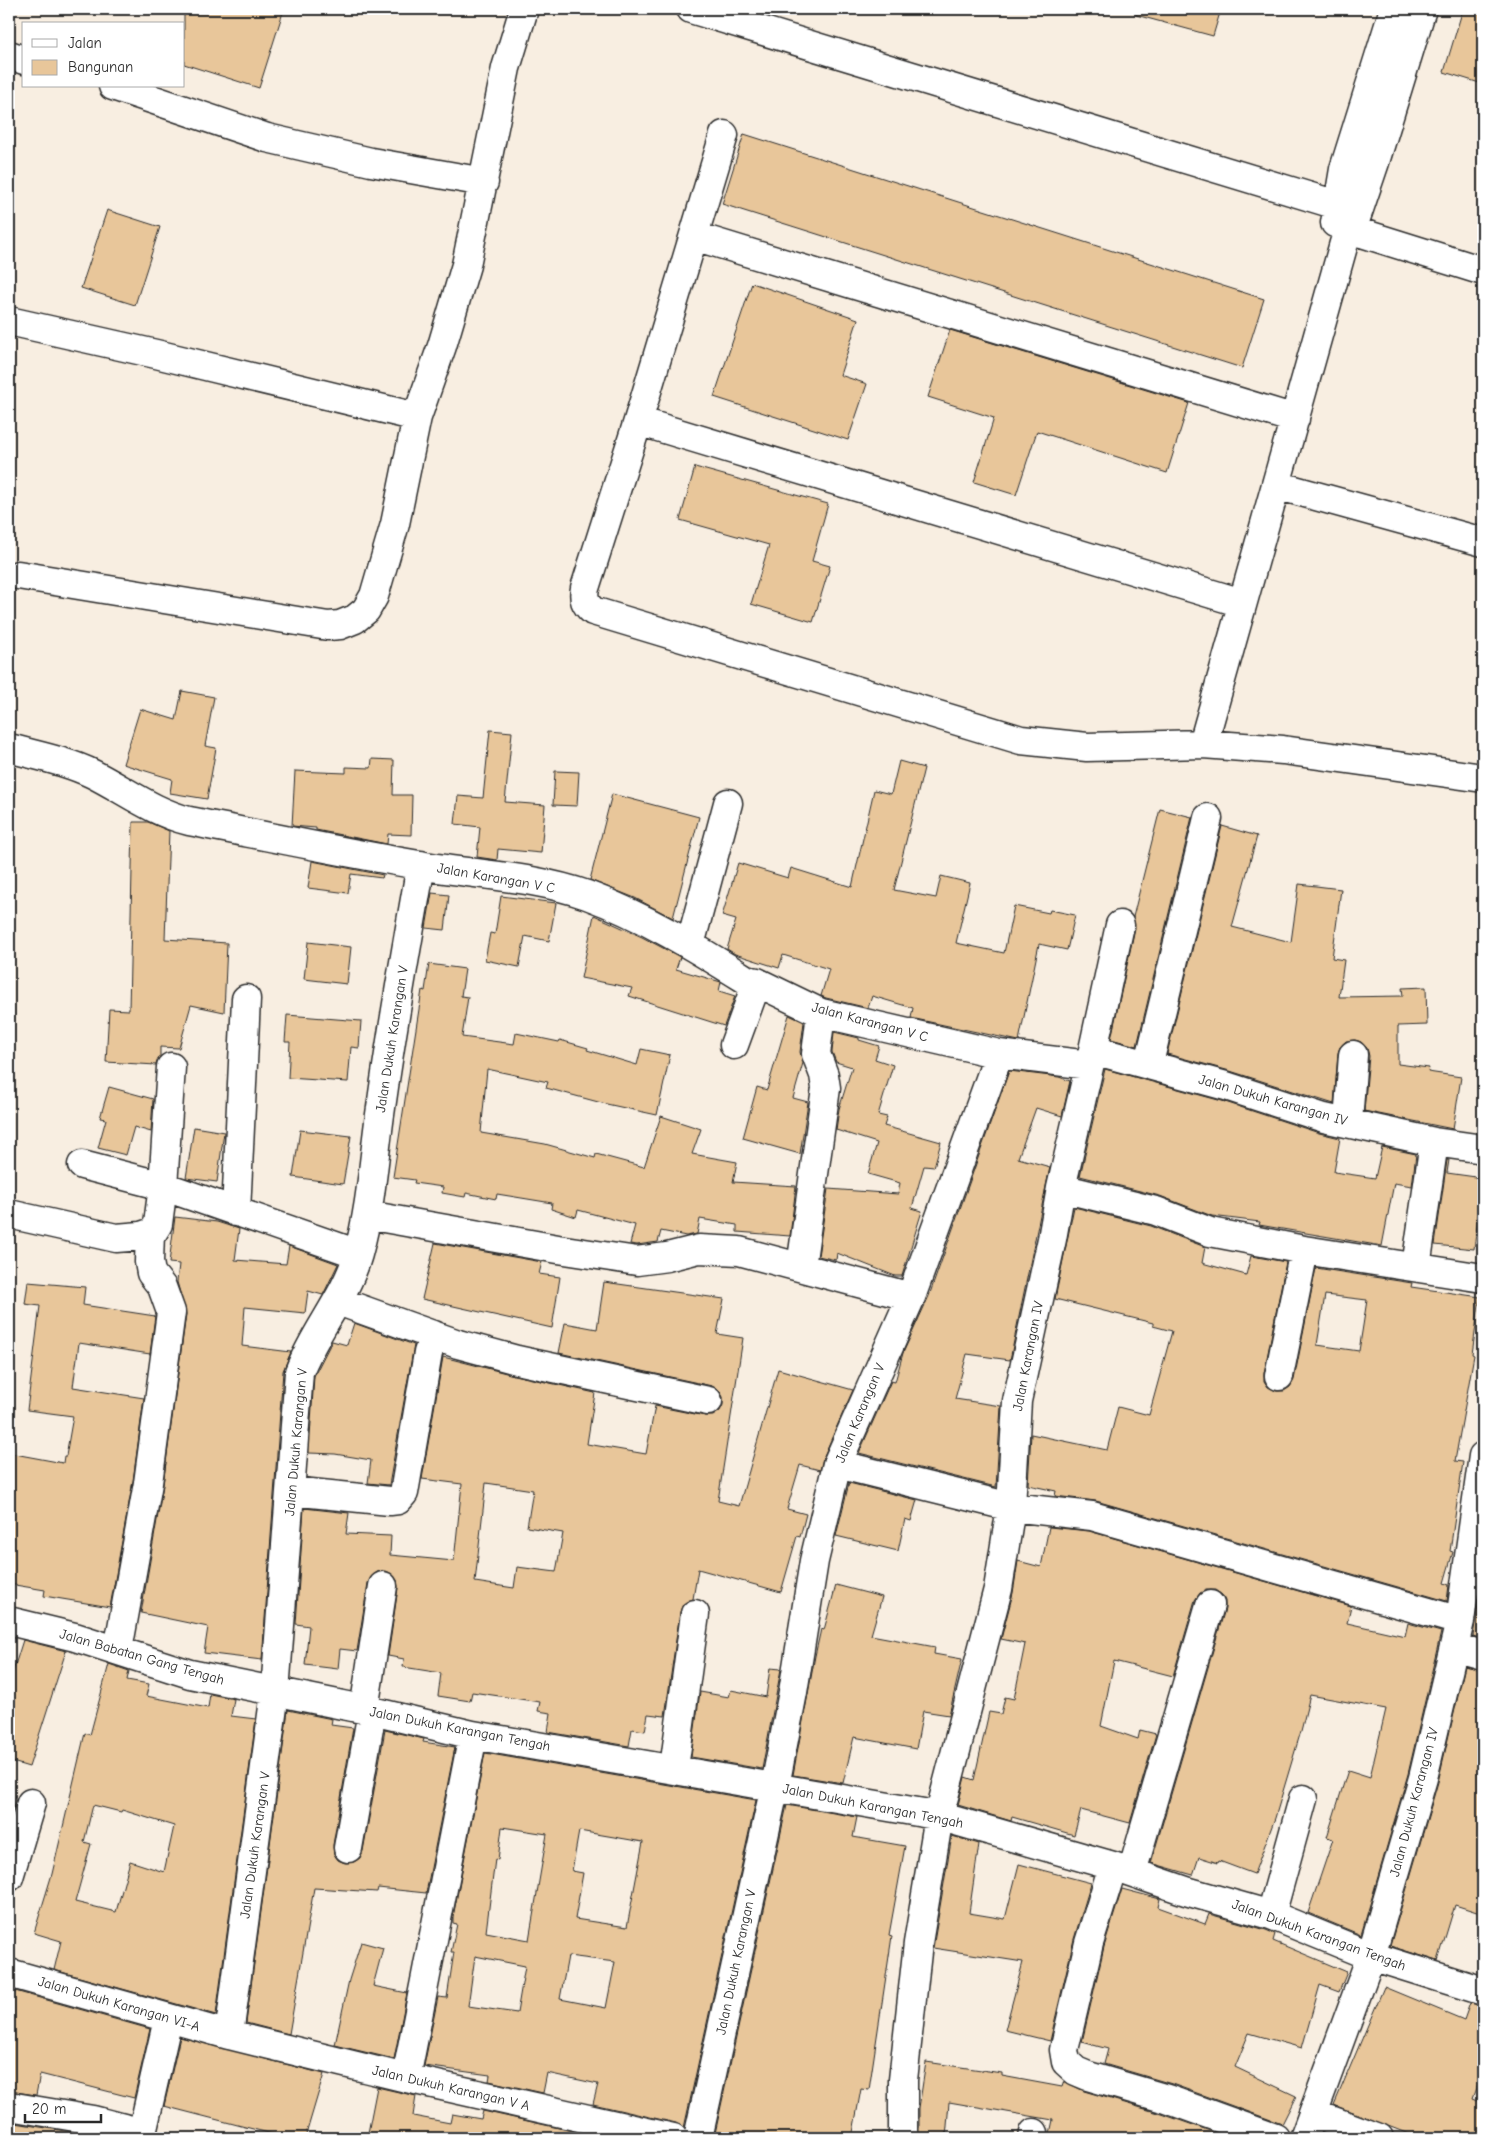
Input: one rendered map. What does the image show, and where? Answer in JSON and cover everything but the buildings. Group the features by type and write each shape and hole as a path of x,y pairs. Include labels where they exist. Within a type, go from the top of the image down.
{"street":[{"path":"18,575 328,626 355,619 366,610 374,596 395,524 417,417 442,346 466,264 506,68 524,9"},
{"path":"691,9 1345,223 1483,271"},
{"path":"1345,223 1344,170 1394,9"},
{"path":"1203,744 1294,419 1345,223 1375,162 1422,9"},
{"path":"9,55 22,59"},
{"path":"119,88 266,138 371,162 484,182"},
{"path":"724,135 638,421 585,588 584,594 587,605 593,611 1021,740 1087,747 1203,744 1283,750 1483,778"},
{"path":"694,236 1294,419"},
{"path":"9,321 156,354 417,417"},
{"path":"638,421 1242,603"},
{"path":"1276,485 1483,542"},
{"name":"Jalan Karangan V C","path":"9,748 68,763 169,816 421,865 526,880 585,894 619,907 690,945 747,980 757,982 821,1013 999,1054 1091,1057"},
{"path":"690,945 728,804"},
{"path":"1149,1064 1208,818"},
{"name":"Jalan Dukuh Karangan V","path":"229,2034 275,1692 299,1372 306,1355 338,1301 358,1254 367,1214 388,1056 421,865"},
{"name":"Jalan Karangan IV","path":"903,2138 903,2080 917,1953 939,1816 998,1589 1011,1507 1017,1400 1052,1238 1060,1188 1120,926"},
{"path":"734,1045 757,982"},
{"path":"236,1212 246,999"},
{"path":"801,1267 826,1088 816,1054 821,1013"},
{"name":"Jalan Karangan V","path":"775,1786 814,1561 838,1464 910,1297 999,1054"},
{"path":"1348,1122 1353,1055"},
{"name":"Jalan Dukuh Karangan IV","path":"1091,1057 1149,1064 1324,1118 1434,1142 1483,1149"},
{"path":"9,1214 116,1238 141,1236 153,1232 158,1224 163,1186 171,1067"},
{"path":"1416,1267 1434,1142"},
{"path":"82,1165 163,1186 358,1254"},
{"path":"1060,1188 1156,1211 1210,1232 1304,1250 1483,1278"},
{"path":"367,1214 558,1250 637,1261 667,1257 699,1249 739,1251 910,1297"},
{"path":"118,1650 148,1483 171,1312 162,1287 151,1273 148,1262 150,1233"},
{"path":"1278,1376 1304,1250"},
{"path":"338,1301 458,1344 517,1360 708,1401"},
{"path":"290,1491 390,1501 398,1500 404,1493 428,1352 434,1335"},
{"name":"Jalan Dukuh Karangan IV","path":"1304,2138 1370,1956 1423,1778 1457,1634 1483,1456"},
{"path":"838,1464 1011,1507 1092,1516 1457,1634 1483,1655"},
{"path":"348,1848 368,1710 382,1586"},
{"path":"1210,1605 1122,1869 1089,1943 1064,2050 1068,2066 1082,2074 1167,2099 1275,2138"},
{"path":"674,1768 696,1614"},
{"name":"Jalan Babatan Gang Tengah","path":"9,1621 118,1650 190,1674 275,1692"},
{"name":"Jalan Dukuh Karangan Tengah","path":"275,1692 368,1710 473,1735 674,1768 939,1816 1122,1869 1186,1891 1271,1915 1370,1956 1483,1991"},
{"path":"406,2078 473,1735"},
{"name":"Jalan Dukuh Karangan V","path":"698,2138 775,1786"},
{"path":"1271,1915 1303,1798"},
{"path":"9,1877 31,1803"},
{"name":"Jalan Dukuh Karangan VI-A","path":"9,1973 168,2019 229,2034"},
{"path":"9,2106 93,2120 142,2135 168,2019"},
{"name":"Jalan Dukuh Karangan V A","path":"229,2034 406,2078 673,2138"},
{"path":"1314,2114 1379,2138"}]}
